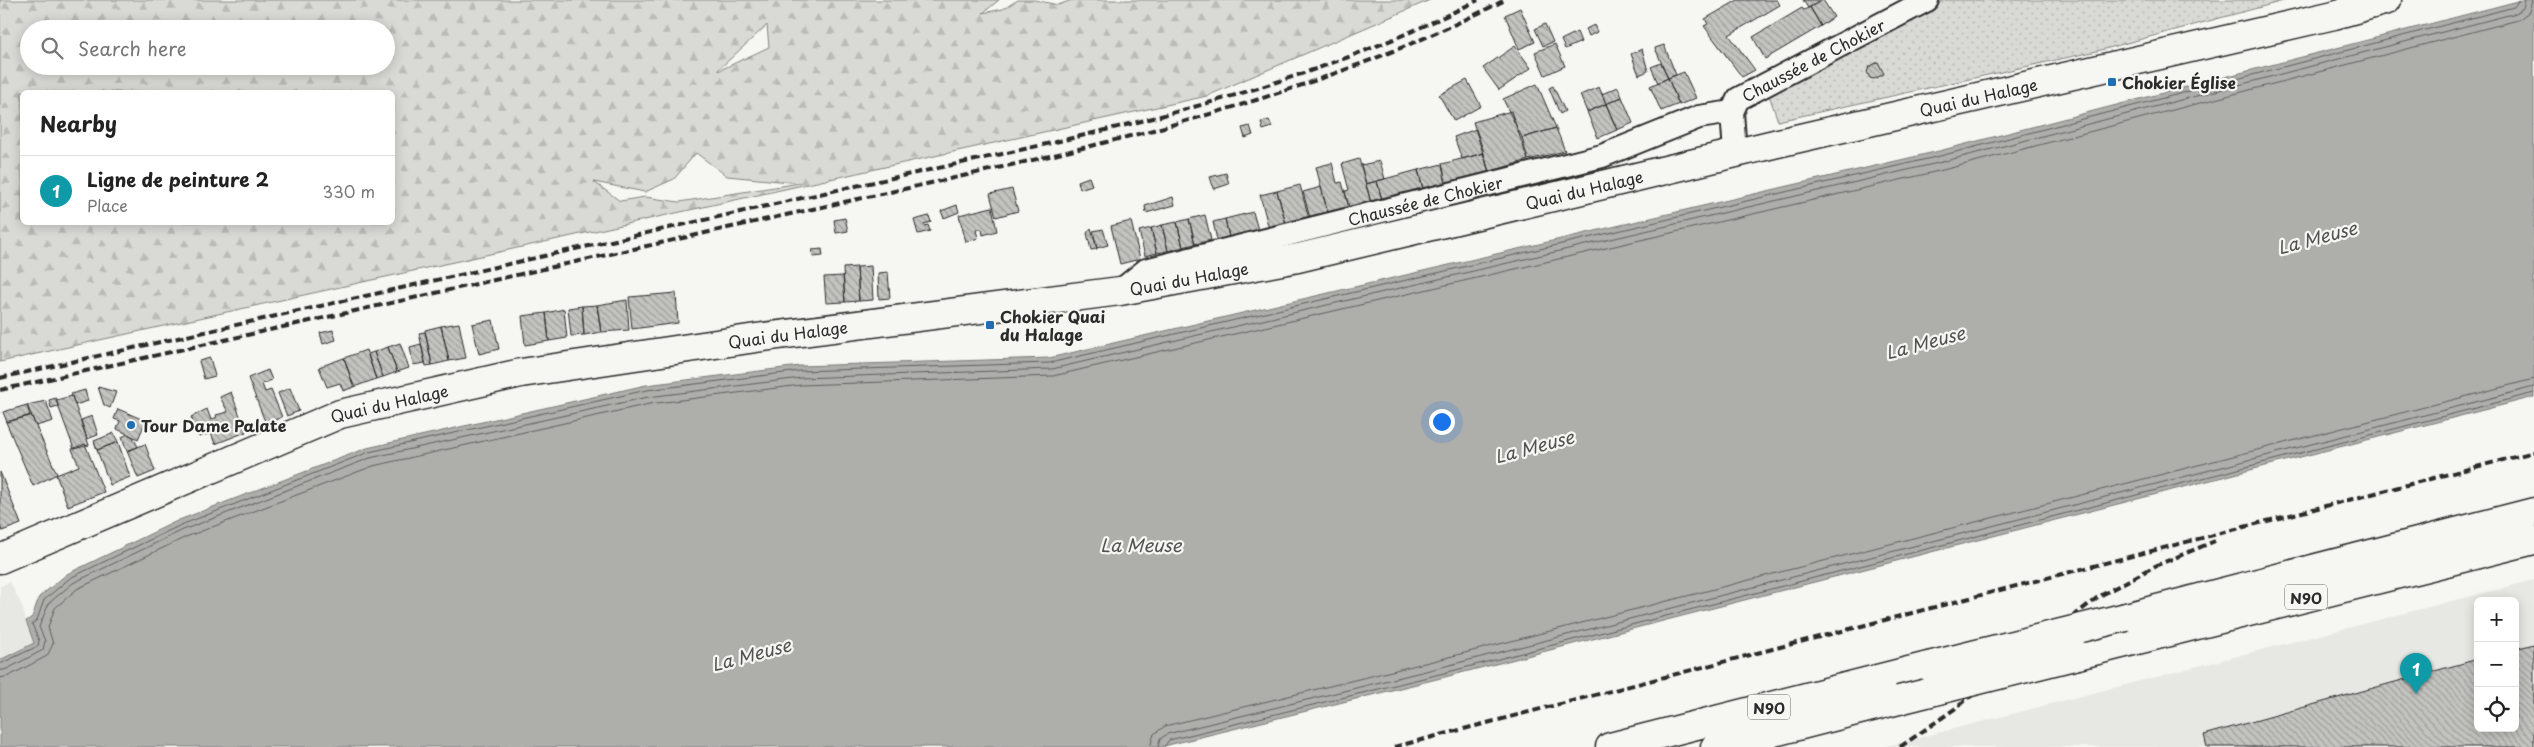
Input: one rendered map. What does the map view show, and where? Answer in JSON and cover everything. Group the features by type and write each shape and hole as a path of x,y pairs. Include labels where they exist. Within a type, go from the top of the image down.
{"main road":[{"name":"Quai du Halage","path":"0,559 340,414 521,373 756,338 1120,291 1298,258 1735,153 2334,15 2387,0"},
{"name":"N90","path":"1610,747 2534,512"},
{"name":"N90","path":"1715,747 2534,540"}],"street":[{"name":"Chaussée de Chokier","path":"1735,153 1732,112 1738,99 1927,0"},
{"name":"Chaussée de Chokier","path":"1120,291 1146,270 1602,156 1698,117 1732,112"}],"shaded area":[{"path":"2534,580 2534,747 1883,747"},
{"path":"10,582 22,606 29,632 42,632 34,643 0,660 0,586"}],"green space":[{"path":"0,0 999,0 983,13 1003,9 1018,0 1035,0 1058,5 1072,0 1430,0 1207,96 0,362","holes":["767,25 769,47 718,71 718,70","696,153 727,176 800,183 679,202 645,197 620,201 594,182 645,192 674,179"]},
{"path":"1944,0 2287,0 2097,51 1778,121 1769,95"}],"water":[{"name":"La Meuse","path":"2522,0 2534,0 2534,397 1445,677 1160,747 0,747 0,660 34,643 26,621 32,617 39,597 67,574 179,520 367,448 646,385 800,366 1049,358 1939,151"}],"building":[{"path":"1738,0 1777,0 1780,5 1729,35 1755,70 1742,77 1704,26 1708,24 1705,19"},
{"path":"1803,0 1820,0 1821,1 1808,8"},
{"path":"1823,0 1834,17 1821,26 1810,7"},
{"path":"1810,7 1821,26 1765,59 1753,37 1802,8 1804,10"},
{"path":"1520,8 1535,42 1519,49 1505,15"},
{"path":"1545,24 1553,42 1543,46 1535,29"},
{"path":"1594,25 1597,32 1589,36 1586,29"},
{"path":"1577,32 1581,42 1565,49 1561,40"},
{"path":"1555,44 1565,66 1545,75 1535,52"},
{"path":"1664,45 1676,75 1668,78 1655,48"},
{"path":"1515,46 1531,68 1499,90 1483,68"},
{"path":"1642,49 1648,71 1639,75 1631,54"},
{"path":"1878,62 1884,74 1874,79 1870,78 1867,72 1869,67"},
{"path":"1661,63 1668,78 1658,83 1651,67"},
{"path":"1684,72 1696,98 1679,105 1668,78"},
{"path":"1668,78 1679,104 1661,111 1650,86"},
{"path":"1467,80 1481,106 1454,121 1439,95"},
{"path":"1537,84 1556,128 1522,138 1503,99"},
{"path":"1553,86 1565,111 1560,114 1549,88"},
{"path":"1599,87 1606,104 1587,112 1580,95"},
{"path":"1618,87 1622,97 1606,104 1602,94"},
{"path":"1622,97 1633,123 1617,130 1606,104"},
{"path":"1606,104 1617,130 1598,138 1587,112"},
{"path":"1511,111 1528,160 1489,172 1473,122"},
{"path":"1269,120 1272,127 1263,130 1261,122"},
{"path":"1250,126 1253,135 1245,138 1242,128"},
{"path":"1556,128 1565,151 1528,160 1522,138"},
{"path":"1476,129 1484,153 1462,159 1454,137"},
{"path":"1484,153 1489,172 1446,183 1442,164"},
{"path":"1359,159 1371,203 1349,208 1345,191 1349,190 1342,164"},
{"path":"1380,161 1385,179 1366,184 1361,165"},
{"path":"1332,163 1337,183 1342,182 1349,208 1328,214 1316,167"},
{"path":"1442,164 1446,183 1423,189 1418,170"},
{"path":"1418,170 1423,189 1382,200 1377,181"},
{"path":"1226,173 1229,184 1214,189 1210,177"},
{"path":"1089,177 1092,185 1080,189 1078,181"},
{"path":"1377,181 1382,200 1371,203 1366,184"},
{"path":"1300,185 1309,219 1286,224 1277,191"},
{"path":"1321,187 1328,214 1310,218 1303,192"},
{"path":"1012,189 1018,211 996,217 990,194"},
{"path":"1277,191 1286,224 1269,229 1260,195"},
{"path":"1173,197 1175,205 1146,213 1145,206"},
{"path":"957,205 959,212 944,218 941,211"},
{"path":"992,207 997,231 983,235 982,229 976,230 978,238 966,242 959,215"},
{"path":"1253,212 1258,230 1229,237 1225,219"},
{"path":"1205,215 1211,240 1195,244 1189,219"},
{"path":"929,216 931,222 924,224 925,226 928,225 930,231 918,234 914,220"},
{"path":"845,218 848,231 836,233 834,220"},
{"path":"1189,219 1195,244 1183,247 1177,222"},
{"path":"1225,219 1229,237 1217,240 1213,222"},
{"path":"1131,221 1140,259 1120,264 1111,226"},
{"path":"1177,222 1183,247 1168,251 1162,225"},
{"path":"1162,225 1168,251 1157,253 1151,228"},
{"path":"1091,228 1097,249 1091,250 1087,233"},
{"path":"1151,228 1157,253 1145,256 1139,231"},
{"path":"1103,229 1108,245 1097,248 1093,231"},
{"path":"822,249 823,256 813,257 812,250"},
{"path":"871,266 873,300 859,301 857,267"},
{"path":"857,267 859,301 845,302 843,268"},
{"path":"888,272 890,298 879,299 878,273"},
{"path":"843,276 845,302 826,303 824,277"},
{"path":"676,293 678,323 632,329 629,297"},
{"path":"627,300 629,330 601,332 597,305"},
{"path":"597,305 601,332 584,335 582,306"},
{"path":"582,306 584,335 571,336 568,308"},
{"path":"564,309 567,338 549,341 546,313"},
{"path":"546,313 549,341 525,345 522,316"},
{"path":"493,320 499,349 479,354 472,324"},
{"path":"459,323 466,358 449,361 441,326"},
{"path":"441,326 449,361 432,365 425,330"},
{"path":"333,330 336,340 323,344 320,333"},
{"path":"425,332 432,365 426,366 419,333"},
{"path":"400,343 409,368 397,372 388,347"},
{"path":"421,344 425,363 413,365 410,347"},
{"path":"388,347 397,372 383,377 374,352"},
{"path":"366,350 376,379 354,387 344,358"},
{"path":"374,352 383,377 376,379 368,354"},
{"path":"210,358 215,376 204,379 199,361"},
{"path":"344,358 354,387 343,391 340,383 327,387 319,367"},
{"path":"268,370 272,380 262,384 265,392 271,390 282,417 266,424 248,378"},
{"path":"98,387 116,392 110,408 104,405"},
{"path":"290,388 299,411 287,416 278,393"},
{"path":"85,390 88,401 75,405 71,394"},
{"path":"231,392 246,432 215,444 211,433 199,437 191,417 207,409 211,420 217,417 216,415 228,412 220,397"},
{"path":"72,396 89,445 74,449 56,400"},
{"path":"56,398 58,406 51,408 49,400"},
{"path":"46,401 53,421 36,426 27,405"},
{"path":"27,405 30,416 7,422 3,412"},
{"name":"Tour Dame Palate","path":"118,409 146,421 138,439 117,429 120,421 114,419"},
{"path":"31,415 57,474 33,486 6,422"},
{"path":"92,416 98,435 87,439 81,420"},
{"path":"114,433 118,442 97,450 94,441"},
{"path":"128,434 133,437 138,447 127,451 122,437"},
{"path":"118,442 130,477 110,485 97,450"},
{"path":"85,444 104,492 68,506 56,475 79,466 72,449"},
{"path":"145,444 155,471 138,478 127,451"},
{"path":"0,472 21,524 2,531 0,526"},
{"path":"2534,644 2534,747 2207,747 2204,735 2474,660 2474,732 2519,732 2519,648"}],"railway":[{"path":"0,378 990,157 1158,117 1322,67 1401,36 1478,0"},
{"path":"0,390 976,173 1157,129 1246,103 1334,74 1420,40 1505,0"},
{"path":"1394,747 2534,452"},
{"path":"1900,747 1956,708 2098,597 2155,566 2215,541"}],"place":[{"name":"Chokier Église","path":"2112,82"},
{"name":"Chokier Quai du Halage","path":"990,325"},
{"name":"Tour Dame Palate","path":"131,425"},
{"name":"Ligne de peinture 2","path":"2416,694"}]}
